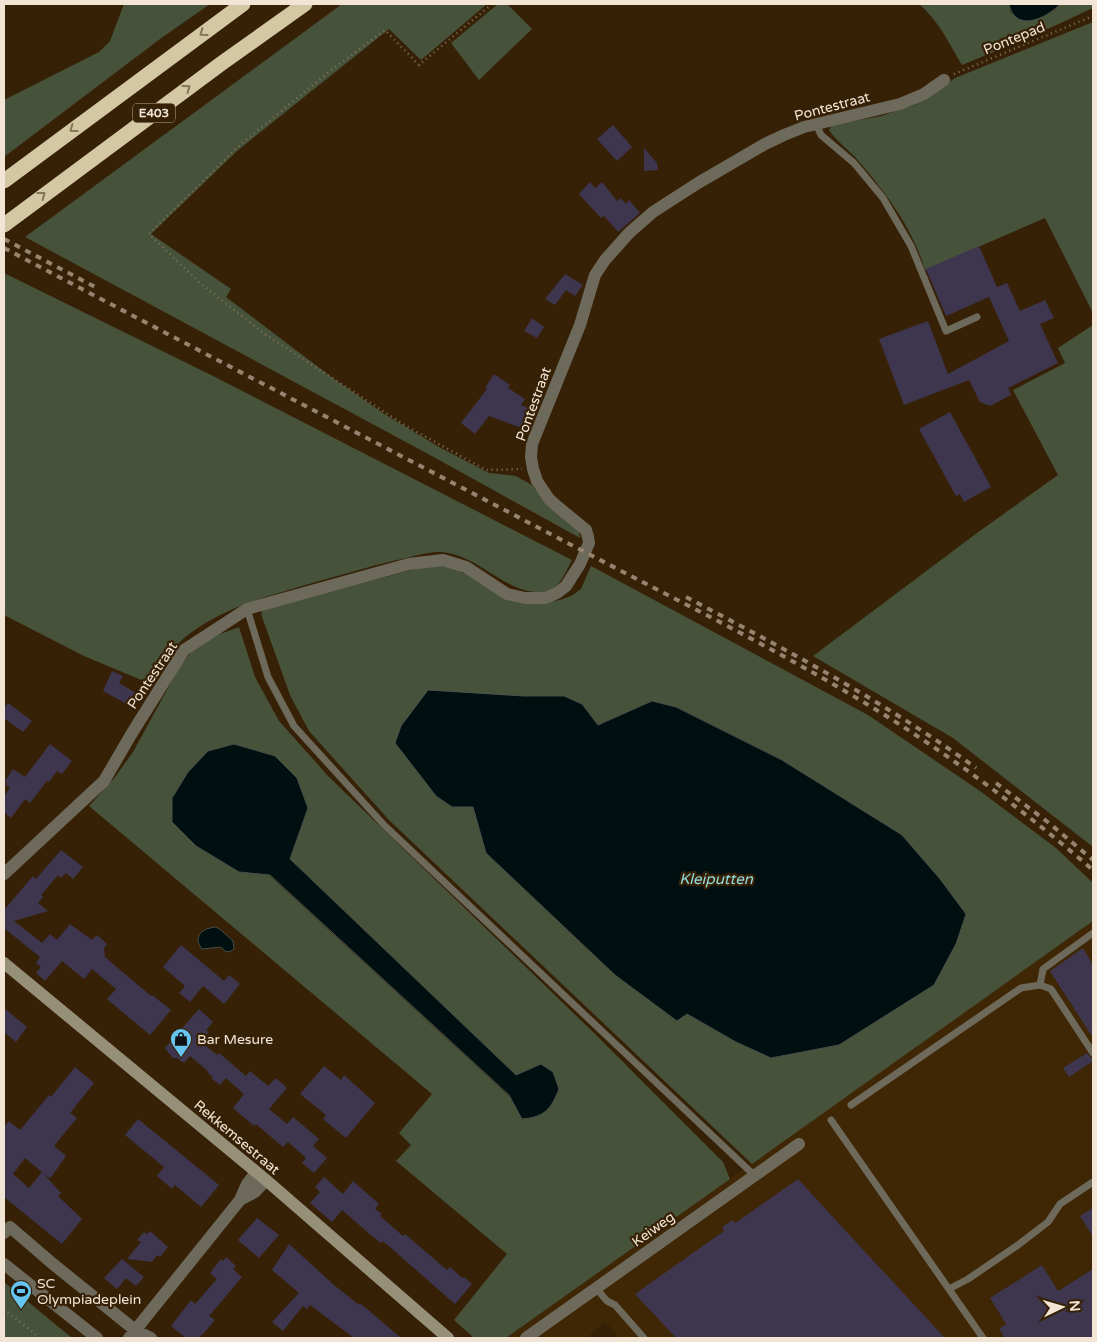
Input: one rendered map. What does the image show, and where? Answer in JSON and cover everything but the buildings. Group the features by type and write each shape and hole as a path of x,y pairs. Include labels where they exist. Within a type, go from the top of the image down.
{"highway":[{"name":"E403","path":"4,181 243,4"},
{"name":"E403","path":"4,224 206,74 305,4"}],"street":[{"name":"Pontestraat","path":"4,874 104,781 184,650 247,609 409,564 443,560 466,567 507,594 525,598 546,598 566,586 574,575 588,545 588,537 586,530 580,523 549,498 537,481 531,457 532,444 580,325 595,275 605,260 629,234 654,212 690,188 765,144 804,127 900,104 924,94 944,80"},
{"name":"Rekkemsestraat","path":"4,963 261,1176 448,1338"},
{"name":"Keiweg","path":"526,1338 799,1144"},
{"path":"132,1334 240,1200 255,1192 261,1176"},
{"path":"6,1227 53,1264 132,1334 151,1338"},
{"path":"4,1264 97,1338"}],"lane":[{"path":"816,124 821,135 854,163 883,198 911,246 946,331 977,317"},
{"path":"247,609 268,677 294,726 335,772 384,825 754,1175"},
{"path":"1040,985 1043,969 1093,933"},
{"path":"851,1106 1021,988 1040,985 1051,989 1059,998 1093,1053"},
{"path":"831,1120 983,1338"},
{"path":"949,1289 968,1279 1048,1222 1060,1204 1093,1182"},
{"path":"596,1288 608,1301 615,1305 644,1338"}],"path":[{"path":"492,4 418,65 385,30 330,71 240,145 149,234 201,284 266,335 406,426 486,470 533,469"},
{"name":"Pontepad","path":"944,80 952,74 1093,16"},
{"path":"4,1309 38,1338"}],"shaded area":[{"path":"1093,921 1093,1338 619,1338 605,1321 587,1338 506,1338"}],"green space":[{"path":"124,4 210,4 160,39 4,157 4,100 99,52 110,41"},
{"path":"342,4 487,4 421,60 389,29 237,151 151,234 231,289 226,297 334,379 383,413 439,447 489,473 516,476 532,485 543,500 579,528 580,538 25,237"},
{"path":"498,4 507,4 532,29 479,80 451,43"},
{"path":"919,4 1009,4 1011,13 1055,10 1060,4 1093,4 1093,8 962,65 938,25"},
{"path":"1093,22 1093,313 1045,218 925,270 905,224 856,158 829,130 832,125 881,116 914,105 955,78"},
{"path":"4,273 215,377 572,560 567,570 557,585 549,591 529,591 503,581 466,559 438,552 386,563 309,584 228,611 198,628 180,642 151,684 84,656 4,615"},
{"path":"1093,325 1093,847 953,738 813,656 1058,475 1013,390 1065,363 1058,348"},
{"path":"443,564 535,604 560,600 571,596 581,589 591,566 868,715 980,791 1056,848 1093,883 1093,921 752,1164 389,820 309,731 290,695 261,614 263,610 422,567","holes":["524,696 564,696 582,704 598,725 652,701 676,707 782,760 902,835 940,879 966,915 956,944 771,1058 736,1042 687,1014 677,1021 615,975 486,853 473,807"]},
{"path":"239,627 255,677 279,721 329,777 592,1031 723,1162 730,1179 506,1338 474,1338 454,1320 507,1254 396,1161 411,1145 399,1133 432,1094 89,806 115,777 133,752 180,666 191,652 212,637","holes":["234,744 275,756 296,778 308,808 290,859 516,1075 541,1064 522,1119 509,1096 269,875"]},
{"name":"SC Olympiadeplein","path":"4,1282 72,1338 4,1338"}],"water":[{"path":"1009,4 1060,4 1039,18 1024,21 1012,13"},
{"name":"Kleiputten","path":"428,690 524,696 564,696 582,704 598,725 652,701 676,707 782,760 902,835 940,879 966,914 956,944 934,985 839,1045 771,1058 736,1042 687,1014 677,1021 615,975 486,853 473,807 452,807 436,796 395,743 401,726"},
{"path":"234,744 275,756 297,778 308,808 290,859 516,1075 541,1064 553,1072 559,1089 546,1111 530,1118 522,1119 509,1095 270,875 239,872 196,846 172,822 172,798 188,772 208,751"},
{"path":"216,927 233,941 234,949 226,952 221,947 202,949 198,940 200,934 207,929"}],"railway":[{"path":"4,239 99,289"},
{"path":"4,248 726,626 851,694 969,772 1020,810 1093,870"},
{"path":"686,597 834,677 906,721 976,768"},
{"path":"996,783 1049,823 1093,860"}],"place":[{"name":"Bar Mesure","path":"181,1058"},
{"name":"SC Olympiadeplein","path":"21,1310"}]}
